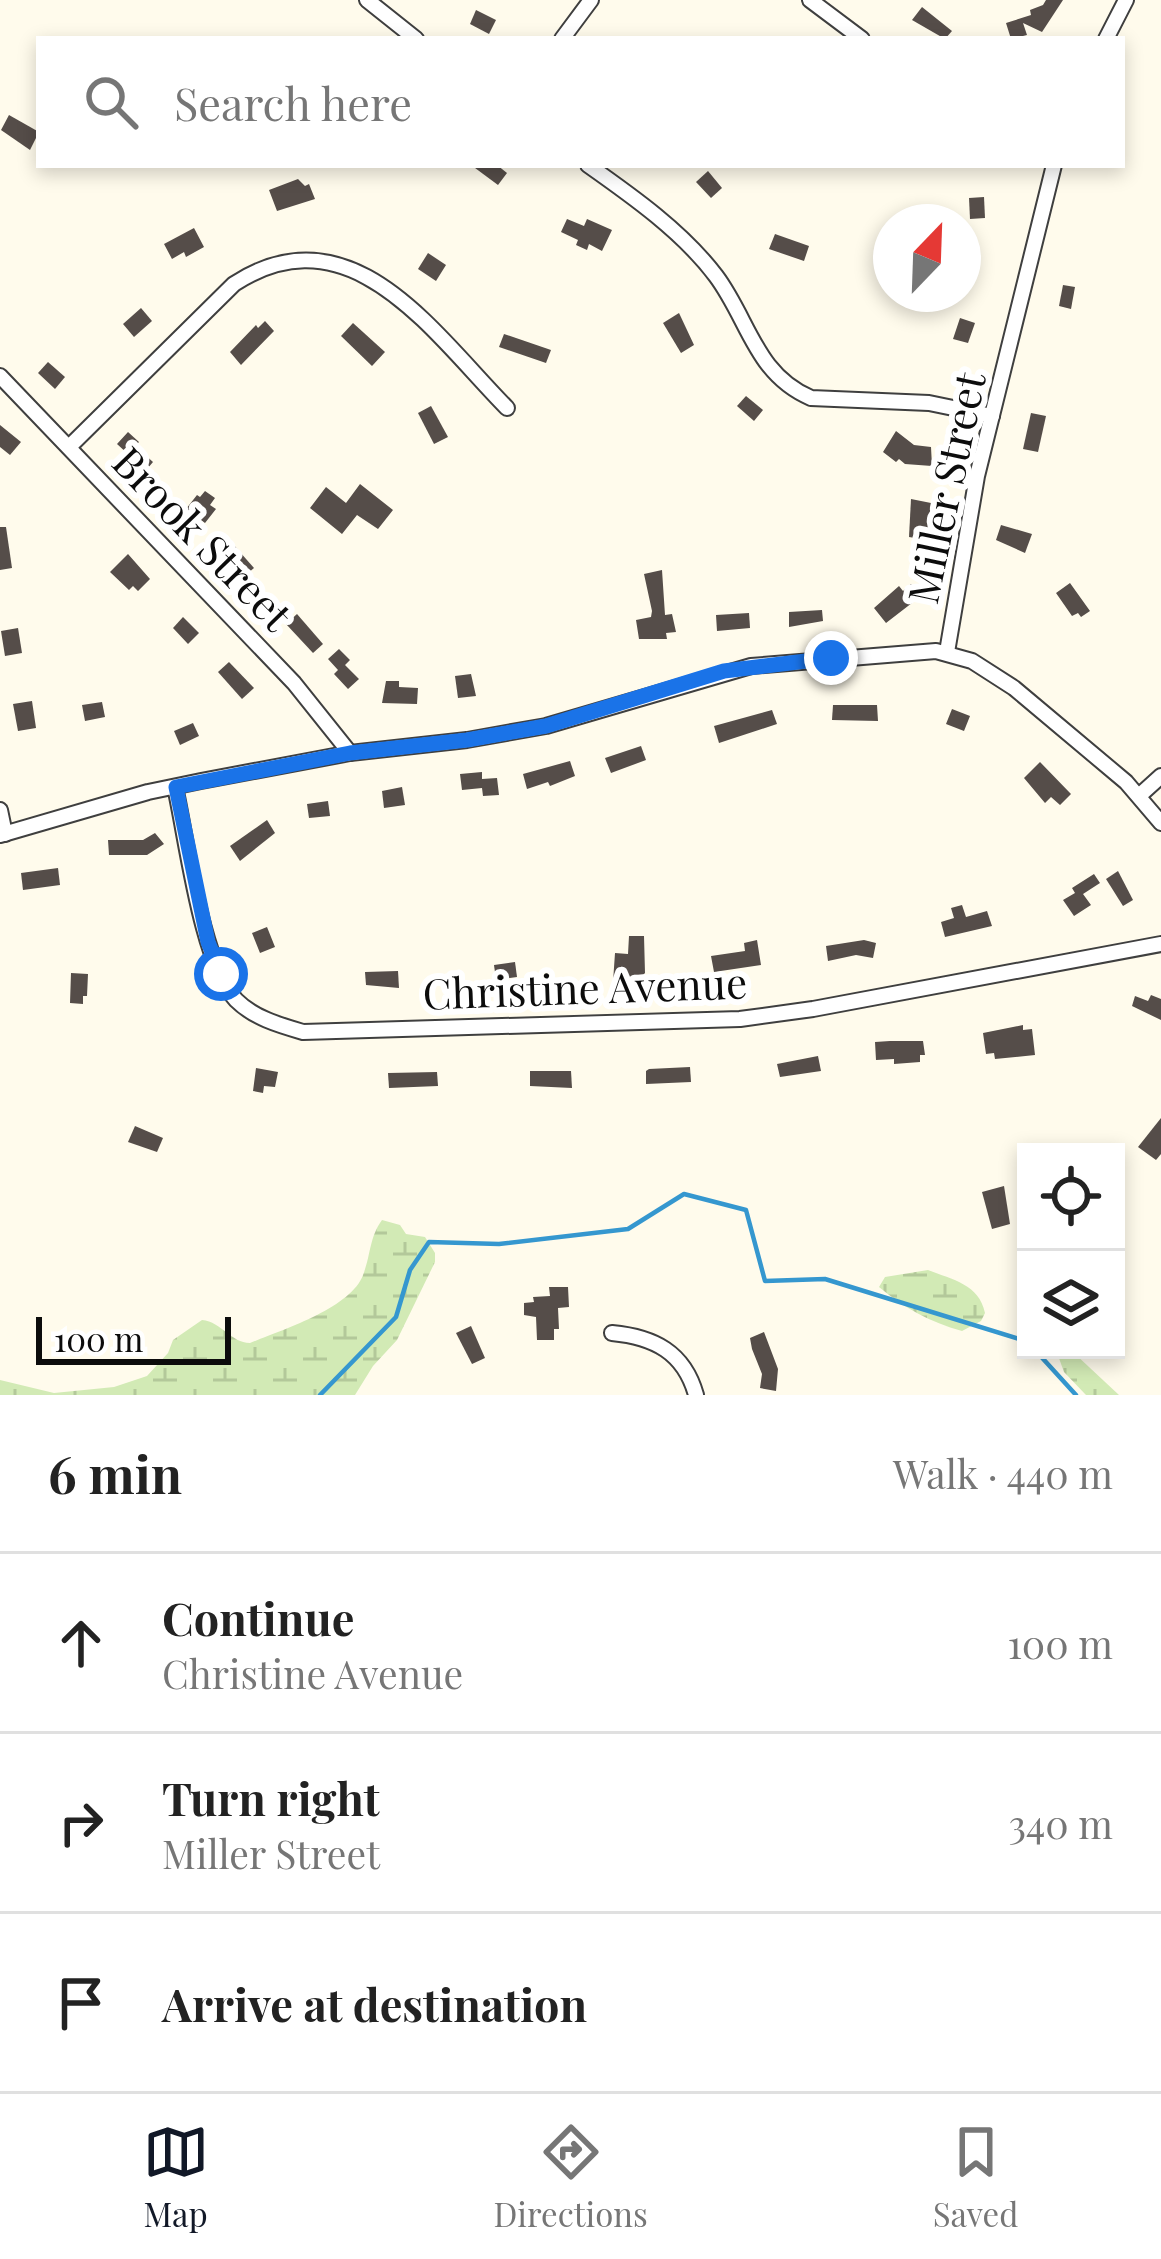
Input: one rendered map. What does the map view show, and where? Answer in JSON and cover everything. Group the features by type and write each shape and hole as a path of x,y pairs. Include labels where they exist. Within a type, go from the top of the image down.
{"street":[{"path":"367,0 412,36"},
{"path":"564,36 591,0"},
{"path":"810,0 858,36"},
{"path":"1108,36 1126,0"},
{"path":"592,168 716,275 763,362 796,392 811,398 929,403 992,416"},
{"name":"Miller Street","path":"3,834 176,787 350,753 546,726 751,666 805,658 947,652 964,541 1053,168"},
{"path":"69,447 234,284 257,270 297,260 328,260 375,280 508,408"},
{"name":"Brook Street","path":"0,376 294,683 350,753"},
{"path":"947,652 985,668 1014,688 1140,795 1161,823"},
{"path":"1140,795 1161,776"},
{"name":"Christine Avenue","path":"176,787 208,942 223,979 246,1008 271,1023 303,1032 740,1018 812,1009 1161,944"},
{"path":"0,810 3,834"},
{"path":"611,1333 640,1336 676,1356 688,1370 696,1395"}],"green space":[{"path":"382,1220 400,1225 406,1234 425,1237 435,1262 397,1340 355,1395 0,1395 0,1380 54,1393 114,1387 147,1376 173,1340 202,1320 250,1343 297,1324 330,1308 356,1287"},
{"path":"928,1270 971,1289 982,1303 981,1321 962,1331 950,1327 918,1314 879,1287 885,1277"},
{"path":"1059,1359 1080,1359 1119,1395 1086,1395 1064,1372"}],"building":[{"path":"1046,0 1063,0 1042,32 1023,23 1027,35 1010,36 1006,23 1031,15 1030,10"},
{"path":"922,7 952,31 940,36 912,20"},
{"path":"476,10 496,20 489,34 470,24"},
{"path":"9,115 36,130 36,138 30,150 1,130"},
{"path":"475,168 501,168 507,173 498,185"},
{"path":"708,171 722,188 711,198 696,182"},
{"path":"298,179 309,184 315,199 277,211 269,190"},
{"path":"984,197 985,218 981,218 981,204 969,204 969,198"},
{"path":"567,219 584,226 587,219 612,230 602,251 589,244 587,250 576,245 578,240 561,232"},
{"path":"194,228 204,247 172,259 164,244"},
{"path":"775,234 809,246 804,261 769,249"},
{"path":"428,253 446,265 436,281 418,269"},
{"path":"1063,285 1075,287 1071,309 1059,306"},
{"path":"141,308 152,321 134,337 123,324"},
{"path":"679,313 694,345 681,353 663,323"},
{"path":"960,318 975,323 968,343 953,339"},
{"path":"265,321 274,331 241,365 230,352"},
{"path":"353,323 385,352 372,366 341,336"},
{"path":"504,334 551,350 546,363 499,347"},
{"path":"48,362 65,377 55,389 38,373"},
{"path":"746,396 763,410 754,421 737,406"},
{"path":"431,406 448,437 434,444 418,413"},
{"path":"1031,413 1046,416 1038,452 1023,449"},
{"path":"0,425 21,442 10,455 0,447"},
{"path":"896,431 914,445 931,447 932,466 896,462 883,452"},
{"path":"128,432 153,462 142,475 117,444"},
{"path":"360,484 393,510 378,529 357,515 342,534 310,508 326,487 346,503"},
{"path":"205,491 215,498 210,505 216,509 205,523 186,509"},
{"path":"911,499 931,503 927,540 909,537"},
{"path":"1001,525 1032,534 1025,553 996,540"},
{"path":"0,527 6,527 12,568 0,570"},
{"path":"224,534 254,568 242,578 211,546"},
{"path":"128,554 150,579 138,591 133,586 129,590 110,572"},
{"path":"662,570 665,615 672,614 676,632 666,633 667,639 639,639 636,620 651,617 652,611 644,574"},
{"path":"1070,583 1090,611 1081,617 1078,613 1072,616 1056,593"},
{"path":"911,584 921,596 886,623 874,608 899,586 903,591"},
{"path":"822,610 823,621 789,627 789,612"},
{"path":"749,613 750,628 717,631 716,615"},
{"path":"297,614 323,644 313,653 286,624"},
{"path":"183,617 199,633 188,644 173,628"},
{"path":"18,628 22,653 5,656 1,631"},
{"path":"339,649 350,660 345,665 359,679 348,689 328,659"},
{"path":"229,662 254,688 242,699 218,672"},
{"path":"471,674 476,696 458,698 455,676"},
{"path":"386,681 418,688 417,704 382,703"},
{"path":"32,701 36,728 18,731 13,704"},
{"path":"102,702 105,717 85,721 82,705"},
{"path":"833,705 877,705 878,721 832,720"},
{"path":"952,709 970,716 964,731 946,724"},
{"path":"772,710 777,724 719,743 714,726"},
{"path":"193,723 199,736 180,745 174,731"},
{"path":"641,746 646,760 611,773 605,758"},
{"path":"570,761 575,776 527,789 523,774"},
{"path":"1040,762 1071,794 1060,805 1051,797 1045,803 1024,778"},
{"path":"482,772 482,779 497,778 499,795 483,796 482,788 462,790 460,774"},
{"path":"402,787 405,805 384,808 382,791"},
{"path":"328,801 330,816 309,818 307,804"},
{"path":"267,820 275,833 240,861 230,846"},
{"path":"155,833 164,844 147,855 109,855 108,840 143,840"},
{"path":"58,868 60,885 23,890 21,873"},
{"path":"1118,871 1133,900 1123,906 1106,879"},
{"path":"1094,874 1100,883 1083,894 1091,905 1074,916 1063,900"},
{"path":"962,905 966,917 987,911 992,926 945,937 941,922 954,918 951,908"},
{"path":"267,927 275,947 260,953 252,933"},
{"path":"629,936 644,936 645,973 636,982 613,982 615,953 628,954"},
{"path":"757,940 761,965 714,972 711,956 745,951 744,943"},
{"path":"864,940 876,943 873,958 856,955 828,961 826,946"},
{"path":"515,962 517,977 496,980 494,965"},
{"path":"398,971 399,988 366,985 365,972"},
{"path":"71,973 88,974 83,1004 70,1003"},
{"path":"1151,995 1161,999 1161,1020 1132,1006 1135,996 1148,1001"},
{"path":"1023,1025 1023,1030 1032,1029 1035,1055 995,1059 994,1053 986,1054 983,1033"},
{"path":"923,1041 925,1055 920,1055 920,1062 876,1060 875,1042"},
{"path":"818,1056 821,1071 780,1077 777,1064"},
{"path":"690,1067 691,1082 646,1084 649,1069"},
{"path":"256,1068 278,1072 275,1087 264,1086 263,1093 253,1091"},
{"path":"530,1071 571,1071 572,1088 530,1086"},
{"path":"437,1072 438,1086 389,1088 388,1073"},
{"path":"1161,1118 1161,1154 1156,1160 1138,1147"},
{"path":"135,1126 163,1138 157,1152 128,1142"},
{"path":"1004,1186 1010,1224 992,1229 982,1192"},
{"path":"549,1287 568,1287 569,1307 558,1308 554,1340 537,1340 536,1317 524,1315 524,1303 550,1296"},
{"path":"471,1326 485,1358 472,1364 456,1333"},
{"path":"764,1332 778,1369 776,1391 760,1388 762,1374 752,1349 750,1338"}],"waterway":[{"path":"320,1395 396,1317 410,1270 429,1242 499,1244 628,1229 684,1194 746,1210 765,1281 825,1279 1017,1338"},
{"path":"1043,1359 1076,1395"}],"route":[{"path":"221,974 208,942 176,787 350,753 546,726 724,671 831,658"}]}
